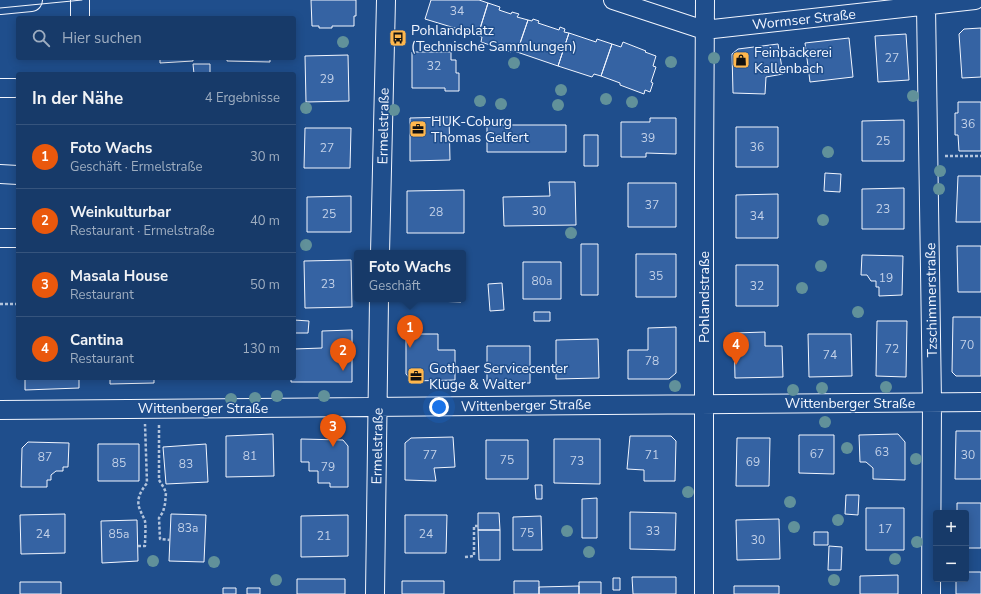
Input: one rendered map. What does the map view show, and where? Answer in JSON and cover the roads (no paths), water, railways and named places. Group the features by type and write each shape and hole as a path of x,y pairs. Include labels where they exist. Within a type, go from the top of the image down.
{"main road":[{"path":"0,3 31,0"}],"street":[{"path":"80,0 80,16"},
{"name":"Ermelstraße","path":"380,250 386,0"},
{"path":"613,0 704,30"},
{"name":"Pohlandstraße","path":"704,594 705,0"},
{"name":"Wormser Straße","path":"704,30 975,0"},
{"name":"Tzschimmerstraße","path":"926,6 932,402 931,594"},
{"path":"0,174 16,175"},
{"path":"0,238 16,238"},
{"name":"Ermelstraße","path":"375,594 379,302"},
{"name":"Wittenberger Straße","path":"0,410 981,402"}],"tram line":[{"path":"0,8 82,0"}],"place":[{"name":"Pohlandplatz (Technische Sammlungen)","path":"398,38"},
{"name":"Feinbäckerei Kallenbach","path":"741,60"},
{"name":"HUK-Coburg Thomas Gelfert","path":"418,129"},
{"name":"Foto Wachs","path":"410,348"},
{"name":"Cantina","path":"736,365"},
{"name":"Weinkulturbar","path":"343,371"},
{"name":"Gothaer Servicecenter Kluge & Walter","path":"416,376"},
{"name":"Masala House","path":"333,447"}]}
